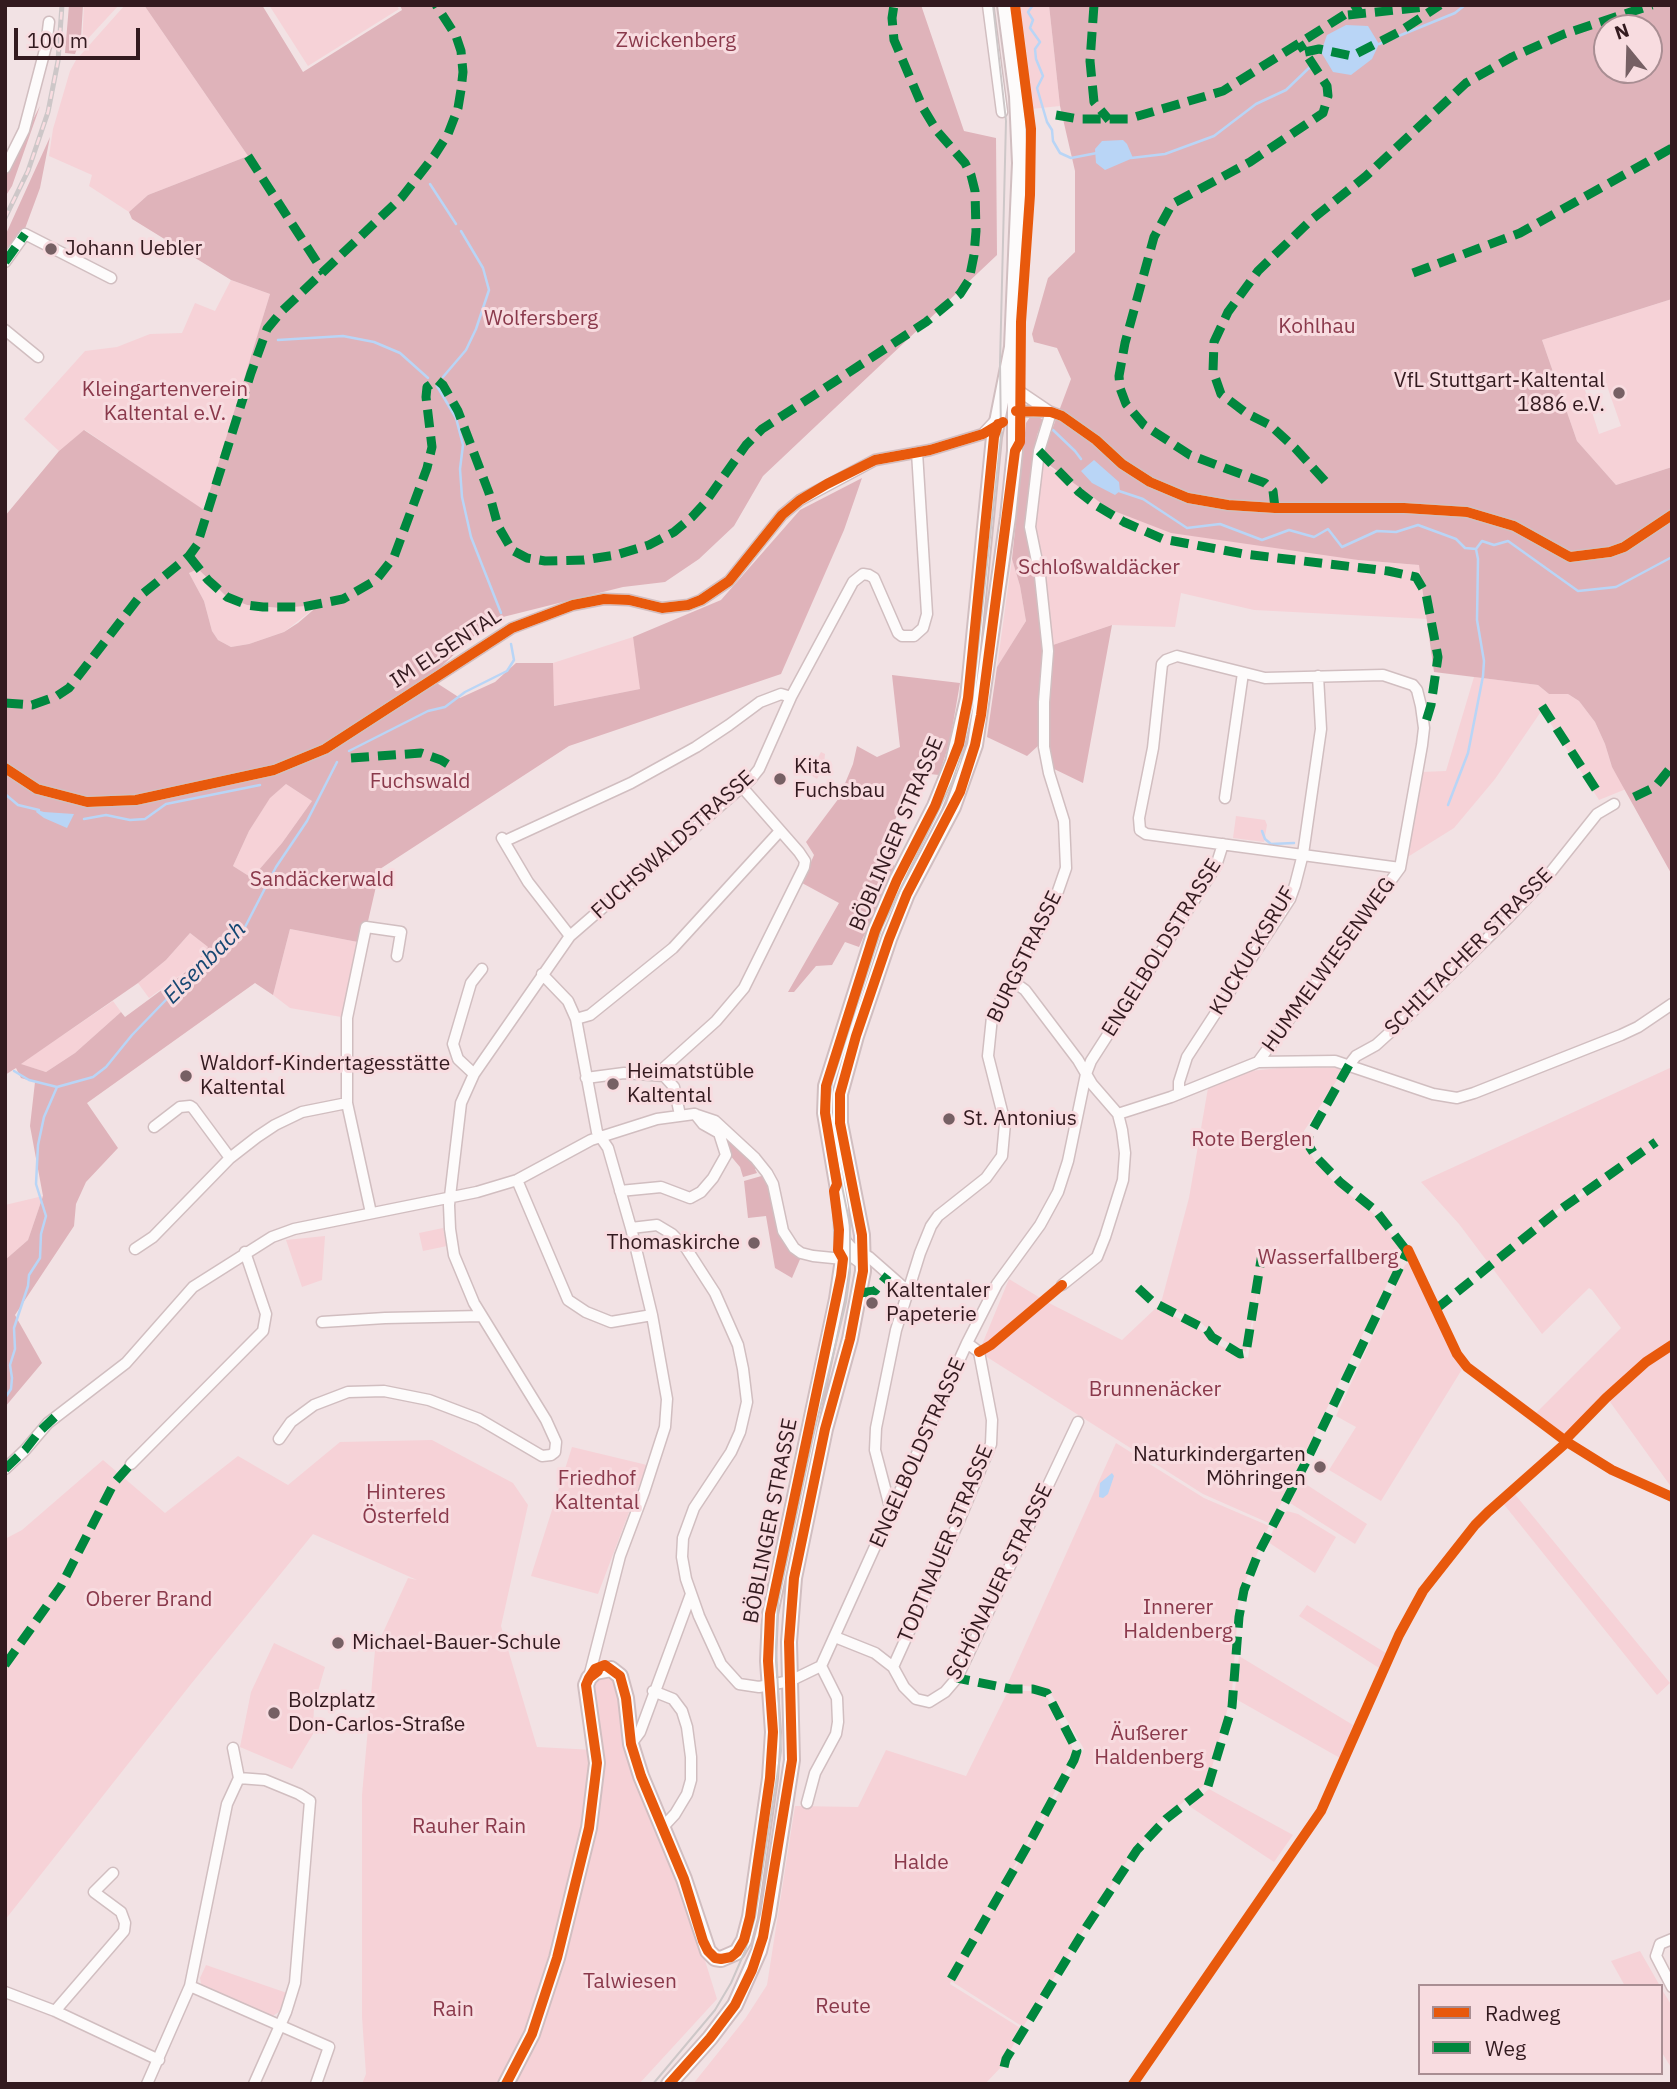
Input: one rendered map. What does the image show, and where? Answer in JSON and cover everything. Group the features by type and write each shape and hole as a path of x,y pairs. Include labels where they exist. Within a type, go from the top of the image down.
{"main road":[{"name":"BÖBLINGER STRASSE","path":"669,2084 735,2005 764,1937 792,1760 790,1621 796,1565 825,1429 850,1339 863,1260 862,1234 840,1123 841,1094 856,1036 894,928 918,873 953,807 975,745 1008,517 1016,419 1012,347 1020,163 1015,76 1005,5"},
{"name":"BÖBLINGER STRASSE","path":"1011,5 1025,118 1024,150 1020,163"},
{"name":"BÖBLINGER STRASSE","path":"611,1669 620,1676 623,1684 631,1744 641,1776 684,1879 708,1951 715,1958 731,1957 744,1940 770,1778 773,1732 769,1685 770,1614 837,1299 843,1259 845,1240 825,1113 826,1086 875,932 897,880 935,806 958,744 968,698 989,433 1000,414 1012,347"},
{"path":"506,2084 533,2034 553,1971 589,1830 597,1763 586,1694 589,1678 602,1670 611,1669"}],"street":[{"path":"988,5 1000,64 1002,112"},
{"path":"5,168 24,130 46,46 49,22"},
{"path":"1000,64 1011,50"},
{"path":"1000,64 1015,76"},
{"path":"5,262 25,234 111,278"},
{"path":"5,330 38,357"},
{"name":"BÖBLINGER STRASSE","path":"1007,372 1016,419"},
{"path":"1016,389 1051,412 1062,416 1096,440 1122,464 1150,482 1188,498 1228,505 1275,508 1404,508 1467,512 1514,526 1570,557 1610,552 1624,547 1672,515"},
{"path":"918,452 989,433 1006,435 1016,419 1051,412"},
{"name":"BURGSTRASSE","path":"891,1511 875,1450 876,1428 902,1307 926,1238 938,1216 986,1178 1002,1156 1004,1123 990,1068 988,1042 992,1017 1058,891 1066,868 1065,821 1049,773 1044,747 1048,651 1040,576 1030,527 1039,451 1051,412"},
{"name":"FUCHSWALDSTRASSE","path":"279,1439 292,1422 314,1405 348,1392 384,1391 429,1400 479,1419 542,1456 555,1452 556,1441 547,1420 481,1316 454,1255 449,1217 461,1102 474,1074 570,936 759,769 791,697 853,582 859,576 869,575 874,578 898,633 902,636 914,636 923,628 927,614 918,452"},
{"name":"IM ELSENTAL","path":"5,768 37,789 87,802 136,800 274,771 325,749 512,628 573,605 604,599 629,600 662,608 688,605 701,600 729,581 782,514 800,500 875,460 918,452"},
{"path":"1177,656 1243,673 1265,678 1383,675 1406,682 1417,691 1423,718 1422,745 1400,867 1146,834 1140,830 1139,818 1153,748 1162,664 1177,656"},
{"path":"1225,799 1243,673"},
{"name":"KUCKUCKSRUF","path":"1179,1094 1178,1082 1187,1057 1290,898 1303,854 1321,729 1318,676"},
{"path":"570,936 528,882 503,840 631,783 695,747 760,702 782,694 791,697"},
{"path":"657,1074 716,1021 744,988 804,867 803,857 741,787"},
{"name":"SCHILTACHER STRASSE","path":"1349,1065 1356,1056 1376,1045 1408,1016 1509,917 1546,878 1597,814 1614,804"},
{"path":"576,1020 590,1015 673,948 779,832"},
{"name":"ENGELBOLDSTRASSE","path":"821,1666 967,1343 997,1284 1040,1225 1058,1192 1091,1061 1216,866 1223,844"},
{"name":"HUMMELWIESENWEG","path":"1258,1062 1400,867"},
{"path":"371,1213 347,1103 347,1018 366,927 401,932 397,956"},
{"path":"474,1074 458,1059 453,1044 471,983 482,969"},
{"path":"542,974 568,1001 576,1020 597,1132 608,1148 631,1228 666,1387 667,1413 644,1492 620,1556 589,1678"},
{"path":"1011,979 1025,990 1078,1060 1091,1084 1118,1114 1125,1153 1123,1180 1117,1204 1097,1257 1062,1285"},
{"path":"1118,1114 1179,1094 1258,1062 1335,1061 1433,1094 1457,1098 1621,1035 1672,1004"},
{"path":"586,1078 624,1073 664,1076 674,1087 680,1115"},
{"path":"135,1249 153,1237 230,1158 275,1125 314,1109 347,1103"},
{"path":"154,1127 180,1107 190,1106 230,1158"},
{"path":"620,1191 661,1187 690,1198 701,1192 713,1178 726,1155 719,1133 703,1124 694,1114"},
{"path":"5,1469 48,1423 126,1363 192,1287 281,1232 451,1197 517,1180 600,1137 635,1125 680,1115 707,1117 725,1129 763,1167 773,1184 783,1231 794,1248 813,1256 843,1259 851,1256 863,1260"},
{"path":"517,1180 568,1300 586,1312 611,1322 652,1315"},
{"path":"631,1228 650,1224 665,1228 692,1256 711,1285 728,1320 743,1369 747,1402 740,1432 731,1452 688,1520 682,1557 691,1594 707,1636 728,1674 743,1686 790,1681 821,1666 837,1698 838,1722 836,1734 812,1781 807,1803"},
{"path":"845,1240 855,1242 862,1234"},
{"path":"845,1240 863,1260 909,1289"},
{"path":"131,1464 263,1331 266,1314 245,1252"},
{"path":"322,1322 481,1316"},
{"name":"TODTNAUER STRASSE","path":"893,1667 991,1444 992,1420 979,1352 967,1343"},
{"name":"SCHÖNAUER STRASSE","path":"835,1637 875,1653 893,1667 909,1694 922,1701 936,1699 957,1678 1078,1422"},
{"path":"631,1744 640,1732 653,1690 691,1594"},
{"path":"598,1650 605,1665 611,1669"},
{"path":"653,1690 673,1699 682,1711 691,1757 691,1780 687,1794 663,1827"},
{"path":"147,2084 190,1986 227,1804 239,1778 233,1748"},
{"path":"239,1778 265,1780 310,1801 295,1983 254,2084"},
{"path":"55,2011 124,1931 125,1923 121,1912 94,1892 113,1873"},
{"path":"1672,1939 1660,1944 1657,1949 1659,1965 1672,1987"},
{"path":"190,1986 329,2048 316,2084"},
{"path":"5,1992 55,2011 159,2060"}],"green space":[{"path":"69,5 83,5 81,38 75,54 65,53"},
{"path":"84,5 119,5 82,45"},
{"path":"125,5 144,5 248,156 148,195 129,212 89,186 92,175 49,156 53,129 70,71 76,60"},
{"name":"Wolfersberg","path":"144,5 262,5 303,72 402,10 400,5 921,5 964,131 996,138 997,255 763,476 734,526 699,559 665,582 623,587 491,620 429,678 460,698 495,682 516,663 553,663 554,706 640,689 633,637 721,600 800,510 862,478 844,530 781,674 569,746 380,869 363,943 290,929 273,995 255,983 87,1103 118,1148 86,1182 76,1204 74,1226 15,1315 42,1363 5,1407 5,1260 28,1240 43,1196 30,1126 35,1082 21,1078 16,1068 5,1075 5,516 59,451 84,430 204,510 270,294 231,280 132,219 129,212 148,195 248,156","holes":["198,569 227,597 247,605 280,608 319,605 284,632 231,647 218,640 212,631 204,601 189,573","286,784 312,801 282,843 252,878 233,866 249,831 270,798","190,933 208,947 182,975 125,1017 121,1012 75,1053 46,1072 21,1064 138,983 166,960"]},
{"path":"269,5 396,5 399,9 308,66"},
{"path":"1020,5 1049,5 1060,106 1031,109"},
{"name":"Kohlhau","path":"1049,5 1672,5 1672,299 1542,340 1577,441 1616,485 1672,467 1672,875 1612,767 1595,722 1579,701 1568,694 1549,694 1538,685 1434,672 1419,565 1358,560 1171,533 1109,509 1041,459 1071,379 1057,348 1034,342 1032,334 1048,278 1075,252 1075,171 1060,106"},
{"path":"40,106 12,186 5,197 5,175"},
{"path":"50,137 40,188 23,234 5,259 5,236"},
{"name":"Kleingartenverein Kaltental e.V.","path":"231,280 270,294 204,511 85,430 59,451 24,419 85,351 117,347 150,334 182,333 195,303 215,311"},
{"path":"1672,299 1672,467 1616,485 1577,441 1542,340","holes":["1606,383 1621,426 1599,434 1585,390"]},
{"path":"1030,417 1043,420 1037,435 1025,522 1050,646 1112,625 1083,783 1050,767 1039,745 1027,756 987,737 997,667 1026,621 1012,559 1026,423"},
{"name":"Schloßwaldäcker","path":"1041,459 1054,470 1358,560 1420,565 1428,619 1254,610 1181,593 1175,627 1112,625 1050,646 1034,528"},
{"path":"1012,559 1026,621 997,667"},
{"path":"198,569 227,597 247,605 280,608 320,604 284,632 231,647 218,640 212,631 204,601 189,573"},
{"path":"633,637 641,689 553,706 553,663"},
{"path":"892,675 960,683 950,741 939,775 920,773 882,844 892,851 888,861 895,866 859,947 845,942 832,965 816,966 794,992 788,992 839,903 802,883 814,855 806,842 839,798 853,764 857,746 877,757 900,747"},
{"path":"1474,677 1538,685 1549,694 1568,694 1579,701 1595,722 1612,767 1626,789 1599,800 1542,710 1495,779 1454,828 1406,858 1421,772 1446,771"},
{"path":"821,752 825,754 824,765 817,779 809,774"},
{"path":"286,784 312,801 282,843 252,878 233,866 249,831 270,797"},
{"path":"1236,816 1265,820 1267,825 1264,842 1233,838"},
{"path":"290,929 363,943 347,1018 290,1008 273,995"},
{"path":"190,933 208,947 182,974 149,998 138,983 166,960"},
{"path":"113,1001 121,1012 75,1053 46,1072 20,1064"},
{"path":"1289,1067 1341,1068 1341,1074 1304,1131 1306,1145 1316,1163 1336,1184 1373,1213 1404,1249 1271,1524 1203,1494 979,1352 1009,1279 1047,1302 1122,1340 1157,1307 1199,1329 1221,1346 1248,1358 1260,1278 1246,1352 1219,1338 1201,1323 1161,1303 1189,1198 1208,1088 1250,1071"},
{"path":"1672,1067 1672,1342 1666,1346 1672,1354 1672,1488 1605,1395 1564,1435 1535,1414 1621,1328 1592,1290 1589,1288 1542,1334 1459,1224 1421,1182","holes":["1583,1190 1586,1193 1540,1227 1538,1225"]},
{"path":"723,1135 758,1168 755,1169 757,1173 743,1177 740,1167 729,1154"},
{"path":"765,1175 778,1233 785,1244 801,1257 792,1278 775,1268 766,1216 748,1218 744,1181"},
{"path":"43,1196 28,1240 5,1260 5,1205"},
{"path":"443,1228 447,1246 423,1251 419,1233"},
{"path":"325,1236 322,1280 302,1287 286,1240"},
{"path":"1409,1262 1451,1351 1464,1366 1381,1501 1329,1470 1356,1427 1336,1416 1405,1265"},
{"path":"432,1440 513,1483 528,1505 501,1626 537,1747 595,1750 593,1685 598,1680 612,1680 616,1687 627,1744 680,1880 717,1999 639,2084 362,2084 366,2074 362,2017 362,1795 375,1650 408,1578 417,1580 313,1534 5,1920 5,1539 22,1530 103,1460 165,1513 238,1456 288,1485 340,1442"},
{"path":"1116,1443 1204,1498 1269,1526 1239,1596 1232,1692 1208,1782 1160,1821 1132,1853 1023,2027 951,1981 950,1984 1022,2029 1002,2066 985,2084 693,2084 745,2019 767,1985 795,1806 858,1807 886,1750 966,1776 1008,1691 1033,1691 1046,1695 1072,1746 1073,1759 974,1940 1084,1749 1050,1692 1041,1687 1007,1685"},
{"name":"Friedhof Kaltental","path":"572,1447 647,1465 598,1594 531,1576"},
{"path":"1301,1481 1367,1524 1355,1544 1290,1503"},
{"path":"1513,1492 1670,1683 1657,1695 1502,1502"},
{"path":"1287,1511 1298,1514 1336,1537 1315,1573 1268,1542 1277,1521"},
{"path":"1307,1605 1386,1653 1379,1668 1299,1616"},
{"path":"274,1643 325,1667 314,1705 313,1734 292,1769 240,1747 251,1692"},
{"path":"1239,1656 1353,1725 1340,1758 1234,1698"},
{"path":"1209,1789 1293,1835 1274,1862 1189,1806"},
{"path":"1640,1951 1659,1984 1624,1984 1611,1961"},
{"path":"206,1965 287,1993 279,2012 271,2017 201,1984 200,1978"},
{"path":"1663,1991 1672,2006 1672,2069 1663,2054"}],"water":[{"path":"1346,25 1368,26 1379,44 1372,59 1351,75 1333,72 1321,52 1327,35"},
{"path":"1123,140 1133,158 1105,170 1096,163 1095,149 1102,141"},
{"path":"1094,460 1119,482 1120,491 1115,495 1092,483 1081,471"},
{"path":"37,810 74,814 67,828 44,818"},
{"path":"1112,1473 1114,1476 1108,1494 1103,1498 1099,1497 1100,1483"}],"waterway":[{"path":"1033,5 1028,12 1033,20 1030,28 1040,42 1035,49 1043,76 1037,88 1052,130 1053,141 1060,153 1071,158 1097,153"},
{"path":"1379,44 1455,13 1465,5"},
{"path":"1131,158 1165,154 1214,136 1256,104 1286,90 1310,67"},
{"path":"430,184 456,224"},
{"path":"443,377 466,350 489,290 483,268 461,231"},
{"path":"278,340 343,336 374,342 400,353 428,378"},
{"path":"437,386 456,418 463,445 460,469 462,497 471,537 501,613"},
{"path":"1053,430 1081,459"},
{"path":"1119,491 1143,499 1187,528 1220,524 1262,540 1289,530 1314,537 1328,529 1342,547 1377,531 1396,532 1418,525 1456,539 1465,548 1476,549 1482,541 1494,545 1508,541 1578,591 1616,587 1672,557"},
{"path":"1448,805 1468,753 1483,676 1484,661 1477,620 1476,549"},
{"name":"Elsenbach","path":"349,751 428,711 445,707 465,692 507,671 514,660 511,644"},
{"name":"Elsenbach","path":"14,1071 29,1080 57,1087 93,1077 106,1067 132,1035 191,974 225,951 244,929 276,867 307,821 337,762"},
{"path":"84,819 106,815 130,820 145,819 166,804 260,785"},
{"path":"5,794 18,805 39,810"},
{"path":"1262,831 1271,844 1294,843"},
{"path":"5,1398 11,1389 10,1365 15,1349 14,1328 29,1275 40,1258 41,1234 46,1216 36,1184 38,1145 44,1117 57,1087"},
{"path":"5,1413 5,1419"}],"tram line":[{"path":"653,2084 715,2010 745,1951 755,1917 781,1751 776,1648 778,1602 813,1437 846,1302 850,1272 850,1225 830,1128 832,1082 882,927 952,782 961,756 972,703 1001,436 1000,363 1006,121 993,5"}],"railway":[{"path":"5,218 28,171 48,112 58,61 62,5"}],"marked path":[{"path":"5,703 32,705 57,696 69,688 140,596 189,556 197,545 267,329 282,311 402,197 448,134 458,108 463,72 456,36 436,5"},
{"path":"189,556 208,580 227,597 247,605 303,607 343,599 376,580 394,557 427,468 432,447 427,387 437,380 443,385 458,411 489,493 498,526 512,550 527,558 545,561 584,560 616,555 649,545 674,532 704,504 746,445 762,429 926,322 960,294 969,280 976,231 975,191 971,175 965,163 937,131 923,108 894,40 894,5"},
{"path":"1094,5 1090,61 1094,102 1109,120"},
{"path":"1056,115 1079,119 1128,119 1223,91 1360,5"},
{"path":"1305,52 1319,49 1352,56 1399,32 1440,5"},
{"path":"1325,481 1270,425 1246,413 1221,394 1213,371 1214,342 1228,312 1258,271 1311,220 1366,176 1466,83 1512,57 1564,34 1652,5"},
{"path":"1348,15 1435,6"},
{"path":"1275,508 1273,491 1265,483 1190,455 1144,425 1126,404 1119,376 1125,343 1154,237 1172,204 1250,162 1323,113 1328,96 1327,86 1299,43"},
{"path":"1413,273 1520,233 1672,148"},
{"path":"248,156 324,273"},
{"path":"5,262 25,234"},
{"path":"1039,451 1079,492 1097,506 1124,522 1163,539 1244,554 1388,571 1416,577 1426,594 1438,657 1431,705 1424,728"},
{"path":"1542,706 1597,791"},
{"path":"351,758 421,753 454,768"},
{"path":"1634,797 1655,787 1672,766"},
{"path":"1349,1065 1309,1136 1309,1146 1340,1182 1376,1211 1410,1255"},
{"path":"1436,1309 1554,1214 1656,1142"},
{"path":"1138,1288 1153,1302 1207,1330 1212,1337 1240,1354 1246,1353 1264,1241"},
{"path":"1004,2067 1006,2059 1085,1929 1137,1850 1166,1819 1208,1786 1232,1707 1239,1617 1244,1590 1258,1554 1306,1462 1408,1250"},
{"path":"860,1293 875,1291 888,1275"},
{"path":"5,1469 58,1414"},
{"path":"5,1665 61,1586 114,1483 131,1464"},
{"path":"951,1979 1033,1836 1077,1751 1047,1693 957,1678"}],"cycle path":[{"path":"669,2084 735,2005 752,1970 763,1937 792,1760 789,1642 794,1578 825,1429 850,1339 863,1271 862,1235 840,1123 840,1094 856,1036 889,939 907,894 960,792 975,745 981,715 1015,451 1020,442 1021,322 1030,195 1031,129 1015,5"},
{"path":"1016,411 1051,412 1062,416 1096,440 1122,464 1150,482 1188,498 1228,505 1275,508 1404,508 1467,512 1514,526 1570,557 1610,552 1624,547 1672,515"},
{"path":"5,768 37,789 87,802 136,800 274,770 325,749 512,628 573,605 604,599 629,600 662,608 688,605 701,600 729,581 782,515 800,500 827,484 875,460 930,450 983,434 1003,422"},
{"path":"589,1678 595,1669 605,1665 620,1676 626,1698 631,1744 641,1776 684,1879 703,1941 715,1958 731,1957 744,1940 750,1917 770,1778 773,1732 768,1661 770,1614 843,1259 838,1250 839,1230 834,1191 837,1184 825,1113 826,1086 875,931 897,880 935,806 959,744 968,698 994,437 998,424"},
{"path":"1408,1250 1457,1354 1467,1367 1567,1442 1612,1470 1672,1497"},
{"path":"979,1352 1062,1285"},
{"path":"1133,2084 1321,1811 1399,1635 1423,1591 1488,1512 1567,1442 1568,1437 1606,1398 1646,1362 1672,1345"},
{"path":"506,2084 532,2034 557,1958 589,1828 597,1763 586,1685 589,1678 598,1671"}],"place":[{"name":"Johann Uebler","path":"51,249"},
{"name":"VfL Stuttgart-Kaltental 1886 e.V.","path":"1619,393"},
{"name":"Kita Fuchsbau","path":"780,779"},
{"name":"Waldorf-Kindertagesstätte Kaltental","path":"186,1076"},
{"name":"Heimatstüble Kaltental","path":"613,1084"},
{"name":"St. Antonius","path":"949,1119"},
{"name":"Thomaskirche","path":"754,1243"},
{"name":"Kaltentaler Papeterie","path":"872,1303"},
{"name":"Naturkindergarten Möhringen","path":"1320,1467"},
{"name":"Michael-Bauer-Schule","path":"338,1643"},
{"name":"Bolzplatz Don-Carlos-Straße","path":"274,1713"}],"park label":[{"name":"Zwickenberg","path":"676,41"},
{"name":"Fuchswald","path":"420,782"},
{"name":"Sandäckerwald","path":"322,880"},
{"name":"Rote Berglen","path":"1252,1140"},
{"name":"Wasserfallberg","path":"1328,1258"},
{"name":"Brunnenäcker","path":"1155,1390"},
{"name":"Hinteres Österfeld","path":"406,1505"},
{"name":"Oberer Brand","path":"149,1600"},
{"name":"Innerer Haldenberg","path":"1178,1620"},
{"name":"Äußerer Haldenberg","path":"1149,1746"},
{"name":"Rauher Rain","path":"469,1827"},
{"name":"Halde","path":"921,1863"},
{"name":"Talwiesen","path":"630,1982"},
{"name":"Reute","path":"843,2007"},
{"name":"Rain","path":"453,2010"}]}
